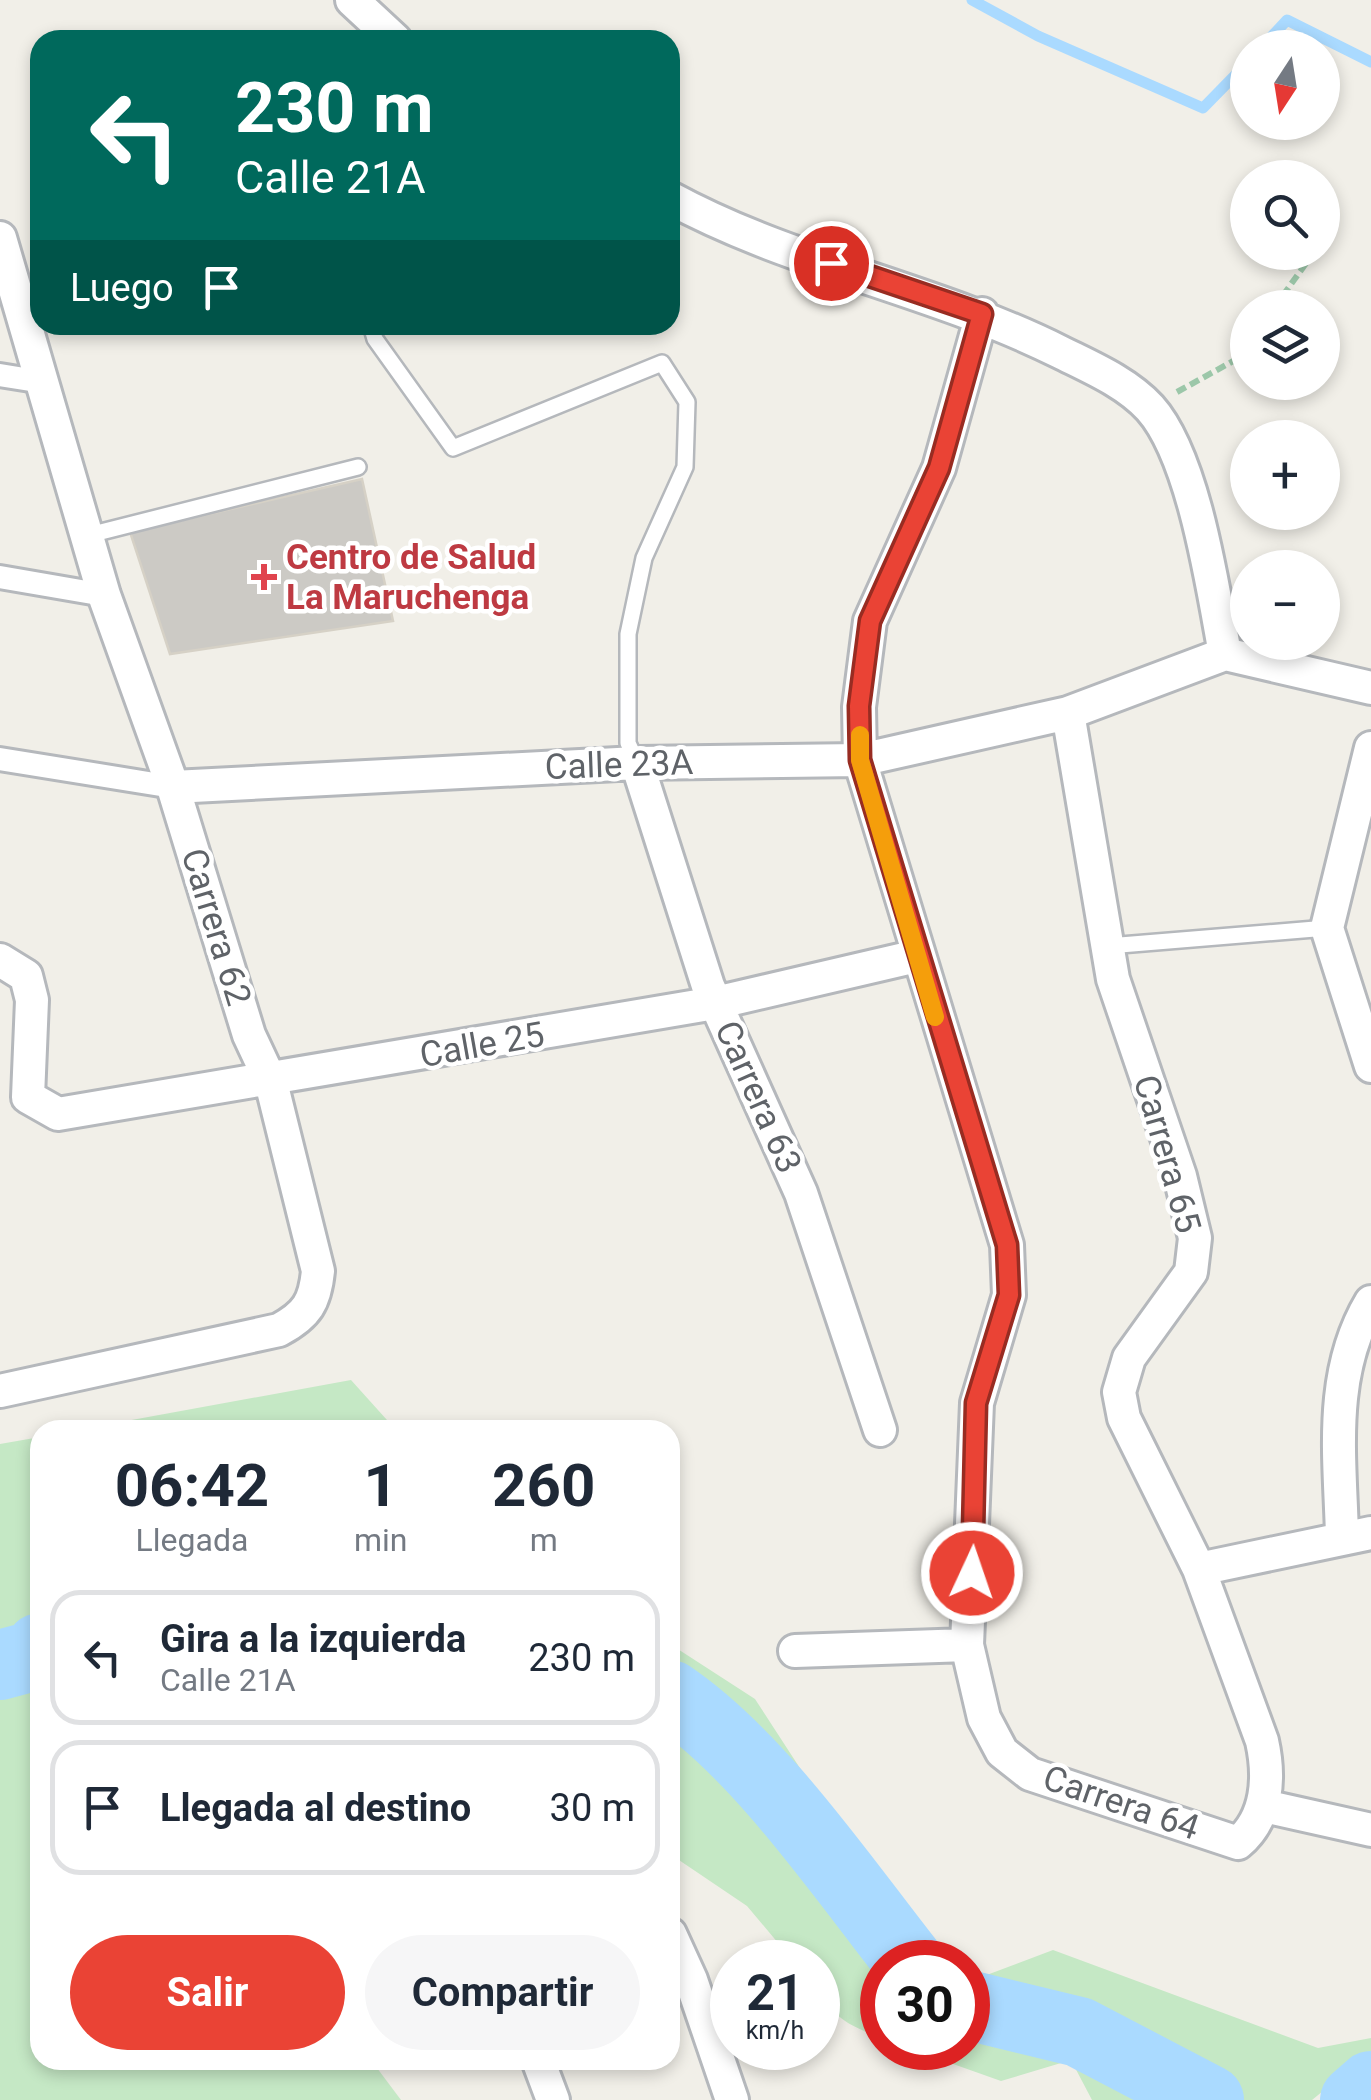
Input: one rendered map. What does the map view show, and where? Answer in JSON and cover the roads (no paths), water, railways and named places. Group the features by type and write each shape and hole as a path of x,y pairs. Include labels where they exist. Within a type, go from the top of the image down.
{"street":[{"path":"352,0 384,30"},
{"path":"680,203 727,229 982,314 1108,376 1150,408 1169,438 1205,548 1225,654 1371,688"},
{"name":"Carrera 62","path":"0,238 26,276 30,302"},
{"name":"Carrera 64","path":"982,314 939,468 870,621 859,706 860,760 1007,1245 1009,1295 976,1403 967,1644 984,1718 1002,1752 1030,1774 1238,1843 1253,1831 1264,1806"},
{"name":"Carrera 62","path":"0,1390 279,1330 300,1318 315,1299 318,1271 271,1082 249,1035 173,787 104,595 42,382 35,335"},
{"path":"0,375 42,382"},
{"path":"0,577 104,595"},
{"name":"Calle 23A","path":"0,759 173,787 637,763 860,760 1068,713 1225,654"},
{"name":"Carrera 65","path":"1068,713 1113,979 1180,1176 1195,1238 1191,1272 1129,1358 1119,1392 1124,1418 1199,1569 1262,1741 1267,1762 1264,1806"},
{"path":"1371,748 1327,928 1371,1066"},
{"name":"Carrera 63","path":"637,763 715,1003 802,1193 880,1430"},
{"name":"Calle 25","path":"13,968 32,1000 28,1098 44,1110 58,1114 271,1082 715,1003 917,956"},
{"path":"1199,1569 1357,1534 1339,1390 1359,1322 1371,1302"},
{"path":"795,1650 967,1644"},
{"path":"1264,1806 1371,1830"},
{"path":"680,1956 732,2100"},
{"path":"542,2070 553,2100"}],"lane":[{"path":"376,335 453,448 662,364 687,402 685,467 644,558 628,634 628,743 637,763"},
{"path":"88,535 358,468"},
{"path":"1108,946 1327,928"}],"waterway":[{"path":"972,0 1038,36 1203,108 1230,80"},
{"path":"1278,30 1287,20 1307,30"},
{"path":"1340,46 1371,62"},
{"path":"0,1665 30,1657"},
{"path":"680,1703 767,1783 892,1940"},
{"path":"990,2010 1079,2032 1209,2100"},
{"path":"1355,2100 1371,2086"}],"place":[{"name":"Centro de Salud La Maruchenga","path":"264,577"}]}
